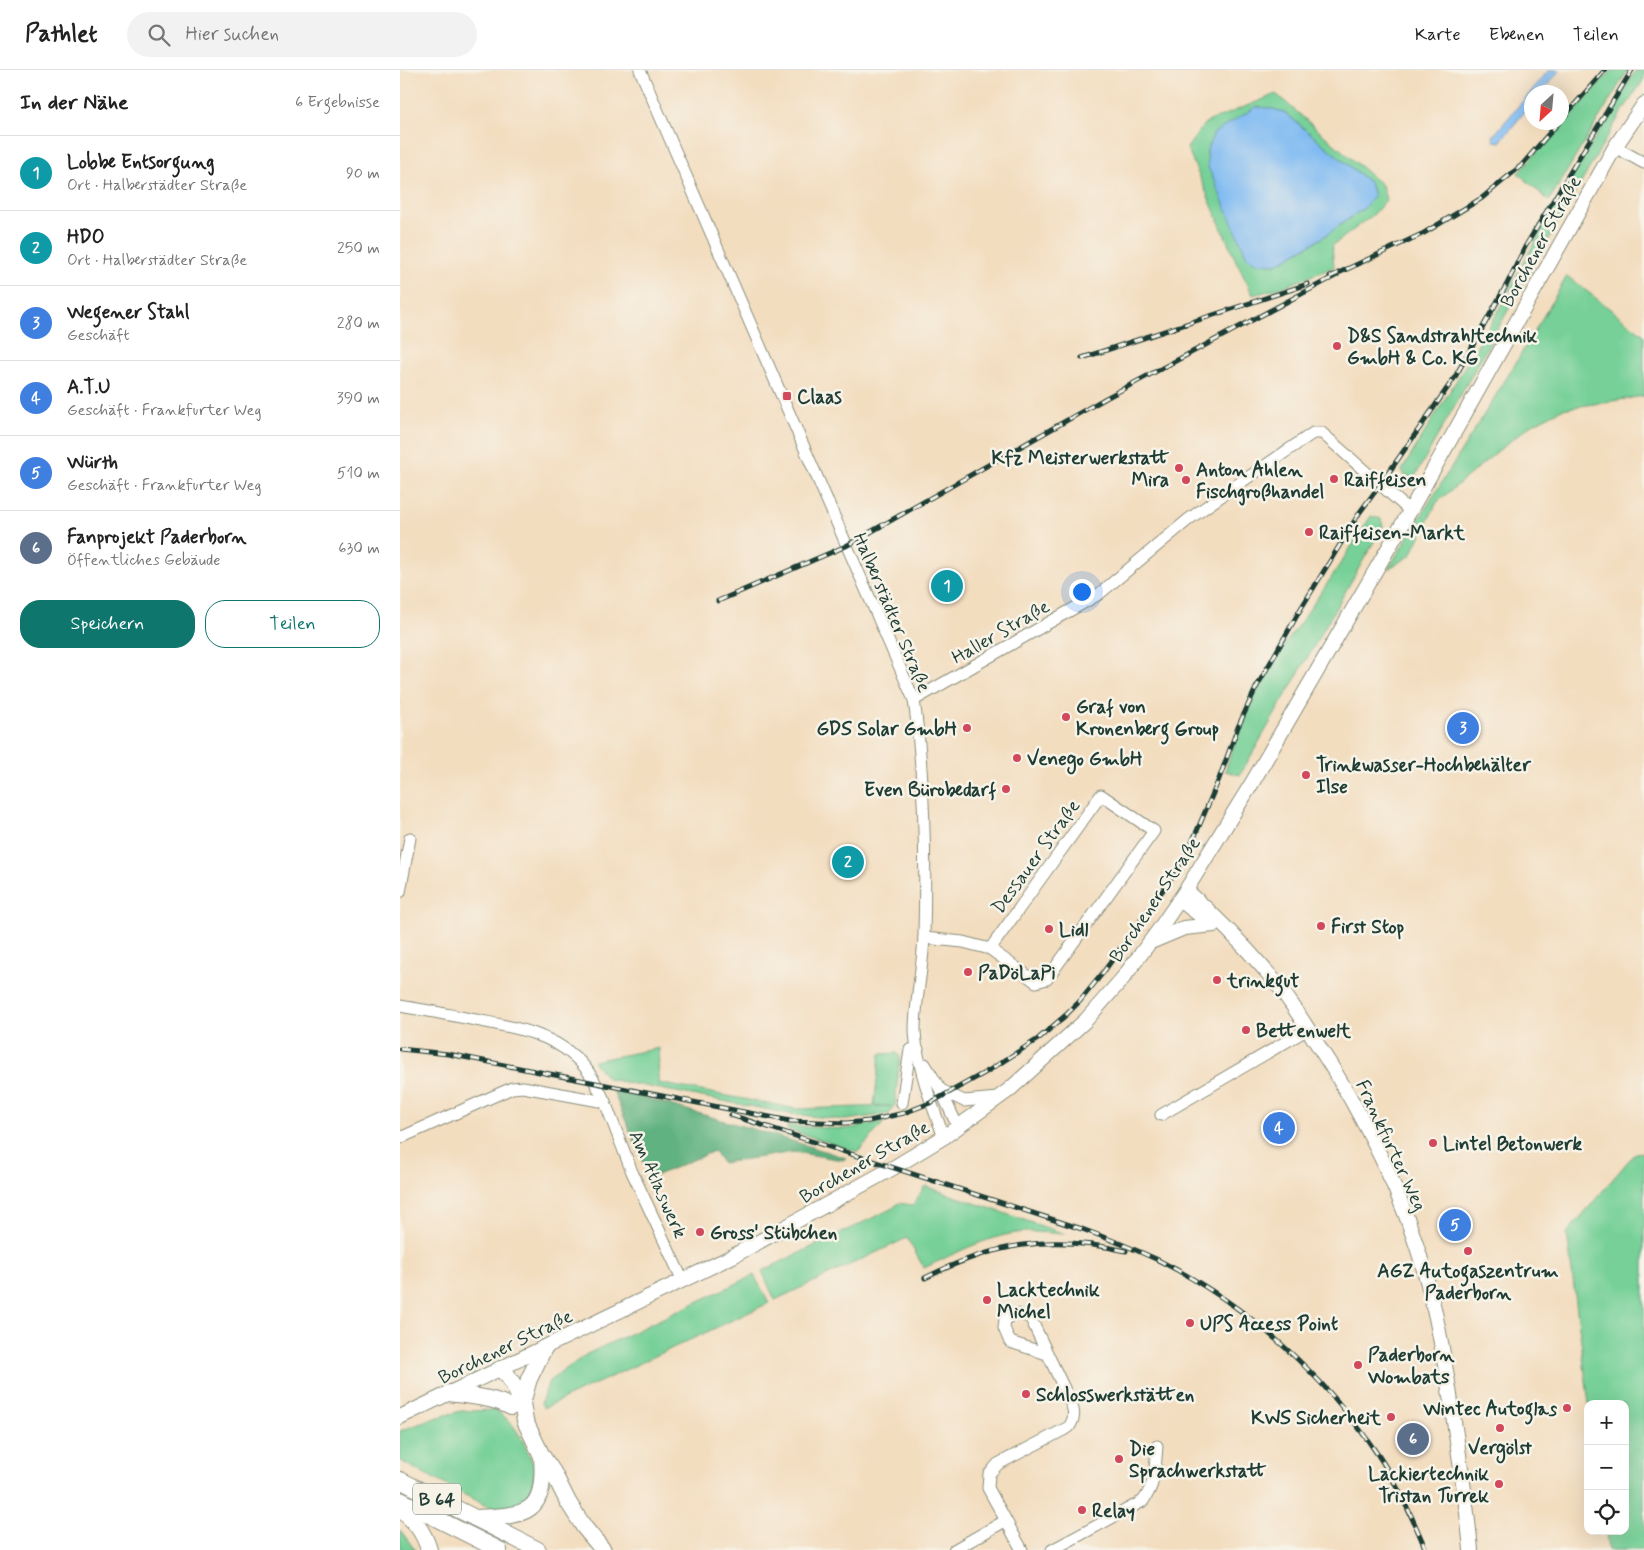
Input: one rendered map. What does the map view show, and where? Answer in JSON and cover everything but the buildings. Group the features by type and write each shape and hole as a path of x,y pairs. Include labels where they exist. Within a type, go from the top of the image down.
{"highway":[{"path":"517,1405 544,1348"},
{"path":"500,1369 500,1382 517,1405 542,1456 554,1472 568,1502 584,1527 603,1550"},
{"path":"449,1393 517,1405"},
{"path":"474,1518 520,1514 530,1508 542,1488 542,1456"},
{"name":"B 64","path":"400,1480 538,1550"},
{"name":"B 64","path":"400,1500 499,1550"},
{"path":"400,1510 415,1522 425,1537 429,1550"}],"main road":[{"name":"Borchener Straße","path":"400,1417 733,1256 859,1187 944,1137 998,1098 1023,1078 1086,1020 1123,978 1150,942 1183,895 1252,784 1410,511 1615,147 1644,104"},
{"name":"Frankfurter Weg","path":"1183,895 1214,926 1232,936"},
{"name":"Frankfurter Weg","path":"1183,895 1219,920 1267,971 1308,1029 1367,1127 1402,1206 1431,1295 1445,1361 1472,1550"},
{"path":"1150,942 1184,928 1214,926"}],"street":[{"name":"Halberstädter Straße","path":"640,70 914,700 919,736 923,808 924,938 915,1028 918,1052 930,1103 944,1137"},
{"path":"1615,147 1644,163"},
{"path":"715,243 726,238"},
{"name":"Haller Straße","path":"914,700 1099,594 1190,519 1314,433 1322,433 1410,511"},
{"name":"Dessauer Straße","path":"924,938 963,942 990,949 1036,982 1047,979 1154,831 1101,795 990,949"},
{"path":"400,892 410,838"},
{"name":"Am Atlaswerk","path":"400,1006 526,1030 553,1041 575,1056 596,1082 632,1172 683,1280"},
{"path":"1161,1115 1308,1029"},
{"path":"902,1103 910,1050 918,1052"},
{"name":"Halberstädter Straße","path":"918,1052 940,1089 958,1127"},
{"path":"400,1138 512,1088 523,1087 605,1102"},
{"path":"940,1089 964,1101 998,1098"},
{"path":"1022,1550 988,1488 989,1474 998,1464 1068,1427 1074,1420 1074,1410 1047,1354"},
{"path":"1052,1550 1143,1501 1154,1480 1157,1446"},
{"path":"954,1550 1005,1521"}],"green space":[{"path":"1612,70 1628,70 1549,201 1518,173 1557,130 1569,130 1569,117"},
{"path":"1636,70 1644,70 1644,79 1620,115 1521,287 1508,291 1555,205"},
{"path":"1276,94 1382,185 1386,200 1373,215 1332,246 1334,267 1283,287 1253,295 1236,261 1187,148 1205,123","holes":["1284,112 1370,183 1374,196 1322,238 1276,264 1258,263 1248,257 1208,167 1207,150"]},
{"path":"1567,276 1644,335 1644,396 1562,409 1531,425 1437,502 1411,555 1388,569 1514,366"},
{"path":"1512,294 1515,298 1414,478 1405,476 1402,470 1508,295"},
{"path":"1371,516 1381,519 1383,526 1240,775 1225,771 1234,744 1253,700 1283,647"},
{"path":"659,1048 658,1083 797,1109 891,1106 874,1106 880,1054 897,1053 900,1057 895,1105 889,1114 846,1120 791,1114 608,1079 593,1061"},
{"path":"613,1091 639,1096 846,1158 843,1160 794,1152 722,1163 714,1151 650,1178"},
{"path":"885,1121 858,1152 787,1129 787,1126 847,1129"},
{"path":"1644,1152 1644,1550 1608,1550 1606,1535 1629,1535 1629,1400 1588,1400 1567,1233 1635,1153"},
{"path":"925,1186 1065,1234 1026,1232 1000,1236 974,1245 924,1268 907,1238 775,1300 762,1271 893,1208 898,1203 913,1205"},
{"path":"754,1275 769,1303 544,1408 541,1403 549,1381 587,1354"},
{"path":"495,1410 513,1425 525,1444 535,1469 531,1490 528,1496 519,1504 513,1507 492,1509 400,1461 400,1431 461,1411"},
{"path":"401,1531 415,1550 400,1550"}],"water":[{"path":"1549,70 1560,70 1548,85 1536,85"},
{"path":"1524,99 1524,113 1500,142 1494,141 1493,136"},
{"path":"1256,107 1284,112 1370,183 1374,196 1364,208 1322,238 1276,264 1258,263 1247,257 1208,167 1207,150 1214,133"}],"railway":[{"path":"1569,111 1605,70"},
{"path":"400,1049 448,1054 790,1121 846,1123 869,1121 904,1113 930,1103 988,1071 1038,1039 1080,1001 1102,974 1188,852 1219,779 1238,727 1256,688 1300,610 1360,512 1455,377 1507,284 1525,247 1632,70"},
{"path":"1330,277 1424,233 1482,198 1522,165 1552,130"},
{"path":"718,601 846,546 1106,398 1337,275"},
{"path":"1082,358 1308,284"},
{"path":"731,1115 1082,1229 1156,1259 1189,1277 1251,1319 1280,1343 1333,1396 1378,1455 1392,1477 1426,1550"},
{"path":"925,1278 975,1257 1023,1245 1073,1243 1126,1251"}],"place":[{"name":"D&S Sandstrahltechnik GmbH & Co. KG","path":"1337,346"},
{"name":"Claas","path":"787,396"},
{"name":"Kfz Meisterwerkstatt Mira","path":"1179,468"},
{"name":"Raiffeisen","path":"1334,479"},
{"name":"Anton Ahlen Fischgroßhandel","path":"1186,480"},
{"name":"Raiffeisen-Markt","path":"1309,532"},
{"name":"Lobbe Entsorgung","path":"947,586"},
{"name":"Graf von Kronenberg Group","path":"1066,717"},
{"name":"GDS Solar GmbH","path":"967,728"},
{"name":"Wegener Stahl","path":"1463,728"},
{"name":"Venego GmbH","path":"1017,758"},
{"name":"Trinkwasser-Hochbehälter Ilse","path":"1306,775"},
{"name":"Even Bürobedarf","path":"1006,789"},
{"name":"HDO","path":"848,862"},
{"name":"First Stop","path":"1321,926"},
{"name":"Lidl","path":"1049,929"},
{"name":"PaDöLaPi","path":"968,972"},
{"name":"trinkgut","path":"1217,980"},
{"name":"Bettenwelt","path":"1246,1030"},
{"name":"A.T.U","path":"1279,1128"},
{"name":"Lintel Betonwerk","path":"1433,1143"},
{"name":"Würth","path":"1455,1225"},
{"name":"Gross' Stübchen","path":"700,1232"},
{"name":"AGZ Autogaszentrum Paderborn","path":"1468,1251"},
{"name":"Lacktechnik Michel","path":"987,1300"},
{"name":"UPS Access Point","path":"1190,1323"},
{"name":"Paderborn Wombats","path":"1358,1365"},
{"name":"Schlosswerkstätten","path":"1026,1394"},
{"name":"Wintec Autoglas","path":"1567,1408"},
{"name":"KWS Sicherheit","path":"1391,1417"},
{"name":"Vergölst","path":"1500,1428"},
{"name":"Fanprojekt Paderborn","path":"1413,1439"},
{"name":"Die Sprachwerkstatt","path":"1119,1459"},
{"name":"Lackiertechnik Tristan Turrek","path":"1499,1484"},
{"name":"Relay","path":"1082,1510"}]}
